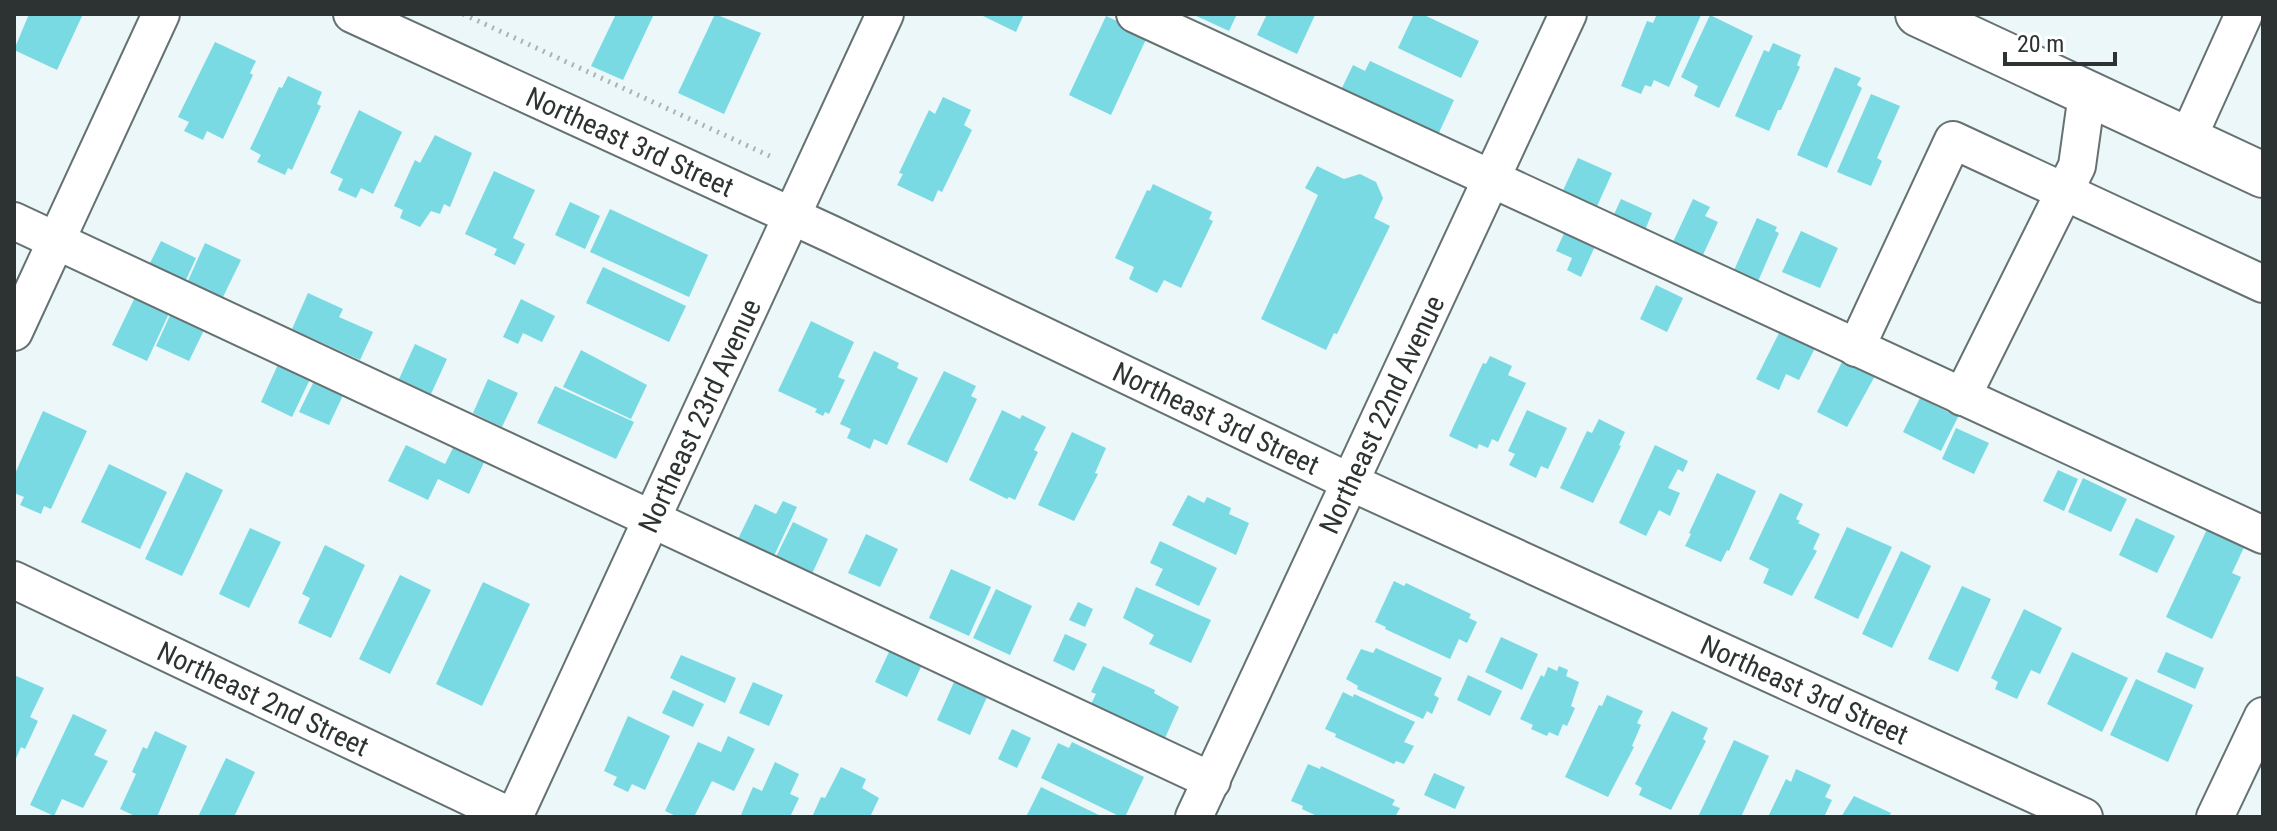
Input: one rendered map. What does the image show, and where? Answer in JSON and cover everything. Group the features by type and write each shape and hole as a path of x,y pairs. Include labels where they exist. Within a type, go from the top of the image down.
{"main road":[{"path":"1918,14 2263,175"}],"street":[{"path":"14,332 161,14"},
{"name":"Northeast 3rd Street","path":"352,14 791,215 1350,482 2084,817"},
{"name":"Northeast 23rd Avenue","path":"513,817 885,14"},
{"path":"1135,14 2263,535"},
{"name":"Northeast 22nd Avenue","path":"1194,817 1568,14"},
{"path":"2187,140 2244,14"},
{"path":"1962,397 2077,166 2087,94"},
{"path":"1856,348 1953,140 2263,284"},
{"path":"14,221 1212,781"},
{"name":"Northeast 2nd Street","path":"14,580 513,817"},
{"path":"2215,817 2263,716"}],"path":[{"path":"463,14 774,158"}],"building":[{"path":"29,14 83,14 57,70 14,50"},
{"path":"616,14 654,14 623,80 591,66"},
{"path":"715,14 761,33 724,114 678,93"},
{"path":"984,14 1024,14 1016,32"},
{"path":"1192,14 1237,14 1229,31"},
{"path":"1267,14 1315,15 1297,54 1257,35"},
{"path":"1414,14 1422,14 1479,41 1461,78 1398,48"},
{"path":"1657,14 1701,15 1669,87 1654,80 1651,87 1645,85 1641,94 1621,86 1647,21 1653,23"},
{"path":"1710,15 1753,36 1719,108 1694,96 1698,86 1681,77"},
{"path":"1106,16 1148,35 1111,115 1069,95"},
{"path":"215,42 256,61 250,73 253,75 223,139 207,131 203,140 184,131 189,122 178,117"},
{"path":"1773,43 1801,55 1797,65 1800,67 1769,131 1735,116 1764,50 1769,52"},
{"path":"1370,61 1454,100 1437,137 1340,92 1353,65 1365,71"},
{"path":"1835,67 1861,78 1857,85 1862,88 1827,168 1797,155"},
{"path":"288,76 322,92 317,104 321,106 292,170 288,168 285,175 257,162 261,155 250,149 279,87 282,88"},
{"path":"1871,94 1900,106 1877,158 1882,161 1871,186 1837,172"},
{"path":"943,97 971,110 964,125 972,130 942,192 938,190 933,202 897,185 903,174 899,173 929,110 935,114"},
{"path":"359,110 402,132 373,194 361,188 356,198 338,190 343,179 330,173"},
{"path":"435,135 472,153 450,207 444,204 440,214 431,211 420,227 400,218 403,210 394,206 415,160 420,163"},
{"path":"1578,158 1612,173 1594,213 1560,197"},
{"path":"1317,166 1344,179 1360,174 1376,182 1383,198 1374,218 1390,226 1337,334 1334,333 1326,350 1261,319 1318,195 1305,188"},
{"path":"494,171 535,190 513,238 525,244 515,265 494,255 497,249 465,234"},
{"path":"1153,184 1212,212 1209,219 1213,221 1181,288 1164,280 1157,293 1129,279 1134,267 1115,258 1147,190 1150,191"},
{"path":"1621,199 1652,213 1643,235 1611,221"},
{"path":"1693,199 1710,207 1705,216 1718,222 1703,255 1673,242"},
{"path":"570,202 600,216 585,249 555,235"},
{"path":"610,209 708,255 689,297 590,252"},
{"path":"1757,218 1777,227 1775,231 1779,233 1756,286 1732,275"},
{"path":"1566,229 1596,244 1581,277 1567,270 1572,258 1556,251"},
{"path":"1801,231 1838,248 1820,288 1782,272"},
{"path":"161,241 196,258 185,282 149,265"},
{"path":"205,243 241,260 222,299 187,283"},
{"path":"603,267 686,306 669,342 586,303"},
{"path":"1656,285 1683,298 1667,332 1640,319"},
{"path":"137,293 171,309 147,361 112,345"},
{"path":"308,293 343,309 339,317 373,332 360,360 292,329"},
{"path":"521,299 555,316 542,342 523,333 518,344 503,337"},
{"path":"172,311 206,326 189,361 156,346"},
{"path":"811,321 854,342 838,377 845,380 829,414 825,412 823,416 815,412 817,409 778,391"},
{"path":"1781,329 1816,346 1799,380 1786,374 1779,390 1756,379"},
{"path":"415,344 447,359 431,394 399,379"},
{"path":"581,350 647,385 631,419 563,387"},
{"path":"874,351 899,363 897,368 918,378 887,445 874,439 870,449 847,438 851,429 840,424"},
{"path":"1490,356 1512,366 1508,375 1526,383 1498,442 1492,439 1488,448 1479,444 1477,449 1449,436 1483,363 1486,364"},
{"path":"1844,358 1876,374 1847,427 1817,412"},
{"path":"280,360 312,375 292,417 261,402"},
{"path":"944,371 976,386 971,396 977,399 947,463 907,444"},
{"path":"316,377 345,391 329,425 299,412"},
{"path":"488,379 518,393 502,427 473,413"},
{"path":"555,386 634,422 616,459 537,423"},
{"path":"1920,398 1958,417 1941,451 1903,432"},
{"path":"1002,410 1020,419 1022,415 1046,427 1034,450 1038,452 1015,500 969,480"},
{"path":"1527,410 1567,428 1548,469 1541,466 1536,478 1509,465 1515,454 1508,451"},
{"path":"43,411 87,431 51,509 44,506 41,514 20,505 24,497 14,493 14,476"},
{"path":"1599,419 1625,432 1593,503 1560,488 1587,431 1592,433"},
{"path":"1956,428 1989,443 1974,474 1942,459"},
{"path":"1072,432 1106,448 1095,473 1098,474 1074,521 1038,505"},
{"path":"458,438 489,452 469,494 438,479 428,500 388,481 406,445 445,464"},
{"path":"1655,445 1688,461 1683,472 1678,469 1668,488 1680,493 1670,516 1659,510 1646,536 1619,523"},
{"path":"109,464 167,492 140,549 81,522"},
{"path":"2058,470 2078,479 2064,511 2043,501"},
{"path":"186,472 223,490 182,576 145,559"},
{"path":"1717,473 1756,491 1721,562 1685,546"},
{"path":"2083,478 2127,499 2111,532 2068,512"},
{"path":"1780,493 1803,504 1796,519 1800,521 1798,523 1820,534 1813,549 1817,551 1792,596 1763,583 1769,569 1749,559"},
{"path":"1188,495 1204,503 1207,497 1231,508 1229,514 1249,523 1236,555 1172,525"},
{"path":"783,501 797,507 773,558 737,541 755,504 776,514"},
{"path":"2136,518 2175,536 2157,573 2119,555"},
{"path":"793,522 828,539 811,576 775,559"},
{"path":"2209,525 2246,543 2232,573 2241,577 2212,639 2166,617"},
{"path":"1847,527 1892,547 1858,619 1814,598"},
{"path":"250,528 281,542 249,608 219,594"},
{"path":"866,534 898,549 880,587 848,573"},
{"path":"1160,541 1217,568 1199,606 1155,585 1163,569 1150,563"},
{"path":"325,545 365,565 331,638 298,623 310,598 302,594"},
{"path":"1901,551 1931,566 1892,648 1862,634"},
{"path":"951,569 991,587 969,636 929,618"},
{"path":"400,575 431,590 390,674 359,659"},
{"path":"1394,581 1404,586 1406,583 1471,614 1469,618 1477,622 1467,643 1459,639 1450,659 1375,622"},
{"path":"483,582 530,604 482,706 436,684"},
{"path":"1962,586 1991,599 1958,672 1928,659"},
{"path":"1136,587 1211,620 1191,663 1149,644 1154,635 1123,618"},
{"path":"996,589 1032,606 1010,655 973,638"},
{"path":"1078,602 1093,609 1085,627 1069,620"},
{"path":"2024,609 2062,628 2040,674 2031,670 2017,699 1995,689 1998,682 1991,678"},
{"path":"1065,634 1087,644 1074,671 1053,661"},
{"path":"1501,637 1538,654 1522,690 1485,672"},
{"path":"894,641 926,656 907,697 875,682"},
{"path":"1376,648 1442,678 1434,695 1439,698 1432,714 1427,711 1423,719 1357,689 1358,686 1346,679 1361,649 1373,653"},
{"path":"2072,652 2128,678 2102,732 2047,704"},
{"path":"2166,652 2204,668 2195,689 2157,672"},
{"path":"681,655 736,678 725,703 670,678"},
{"path":"1103,666 1155,690 1154,693 1179,707 1165,738 1090,706 1096,694 1091,692"},
{"path":"1559,666 1568,670 1566,676 1579,682 1571,706 1575,708 1567,726 1563,724 1558,736 1549,732 1547,736 1531,729 1533,725 1520,719 1541,675 1544,677 1548,667 1557,671"},
{"path":"14,675 44,688 30,717 38,721 25,749 21,747 14,763"},
{"path":"1468,675 1502,691 1490,716 1457,700"},
{"path":"2136,679 2193,705 2168,762 2110,735"},
{"path":"753,682 783,695 769,726 739,713"},
{"path":"954,682 987,697 970,735 937,720"},
{"path":"673,690 704,704 693,727 662,713"},
{"path":"1343,692 1415,722 1404,742 1414,746 1404,764 1396,761 1394,764 1335,737 1336,734 1325,729"},
{"path":"1607,695 1643,711 1637,723 1641,725 1634,747 1608,797 1565,777 1599,705 1602,706"},
{"path":"1672,711 1708,728 1703,739 1706,741 1671,810 1639,795 1642,788 1635,784"},
{"path":"73,714 107,730 94,755 108,761 83,808 62,799 54,816 30,805"},
{"path":"628,716 670,736 645,790 632,784 628,792 613,785 617,777 604,771"},
{"path":"1012,729 1031,738 1017,768 998,759"},
{"path":"155,731 187,746 157,817 137,817 120,809 136,774 132,772 143,747 147,749"},
{"path":"728,736 755,749 734,791 712,781 694,817 678,817 665,811 698,742 721,752"},
{"path":"1734,740 1769,756 1741,817 1699,815"},
{"path":"1072,742 1144,777 1125,817 1041,778 1058,743 1069,748"},
{"path":"226,758 255,772 234,817 198,817"},
{"path":"775,762 799,774 790,794 799,798 790,817 740,817 753,787 762,791"},
{"path":"1308,764 1320,769 1321,766 1395,800 1392,805 1400,808 1395,817 1319,817 1302,809 1303,806 1291,801"},
{"path":"841,767 866,779 862,788 879,798 870,817 812,817 821,797 825,798"},
{"path":"1796,769 1831,785 1825,797 1832,800 1824,817 1768,817 1786,779 1791,782"},
{"path":"1434,773 1465,787 1455,809 1424,795"},
{"path":"1041,787 1103,817 1026,817"},
{"path":"1854,796 1891,813 1889,817 1841,817"}]}
